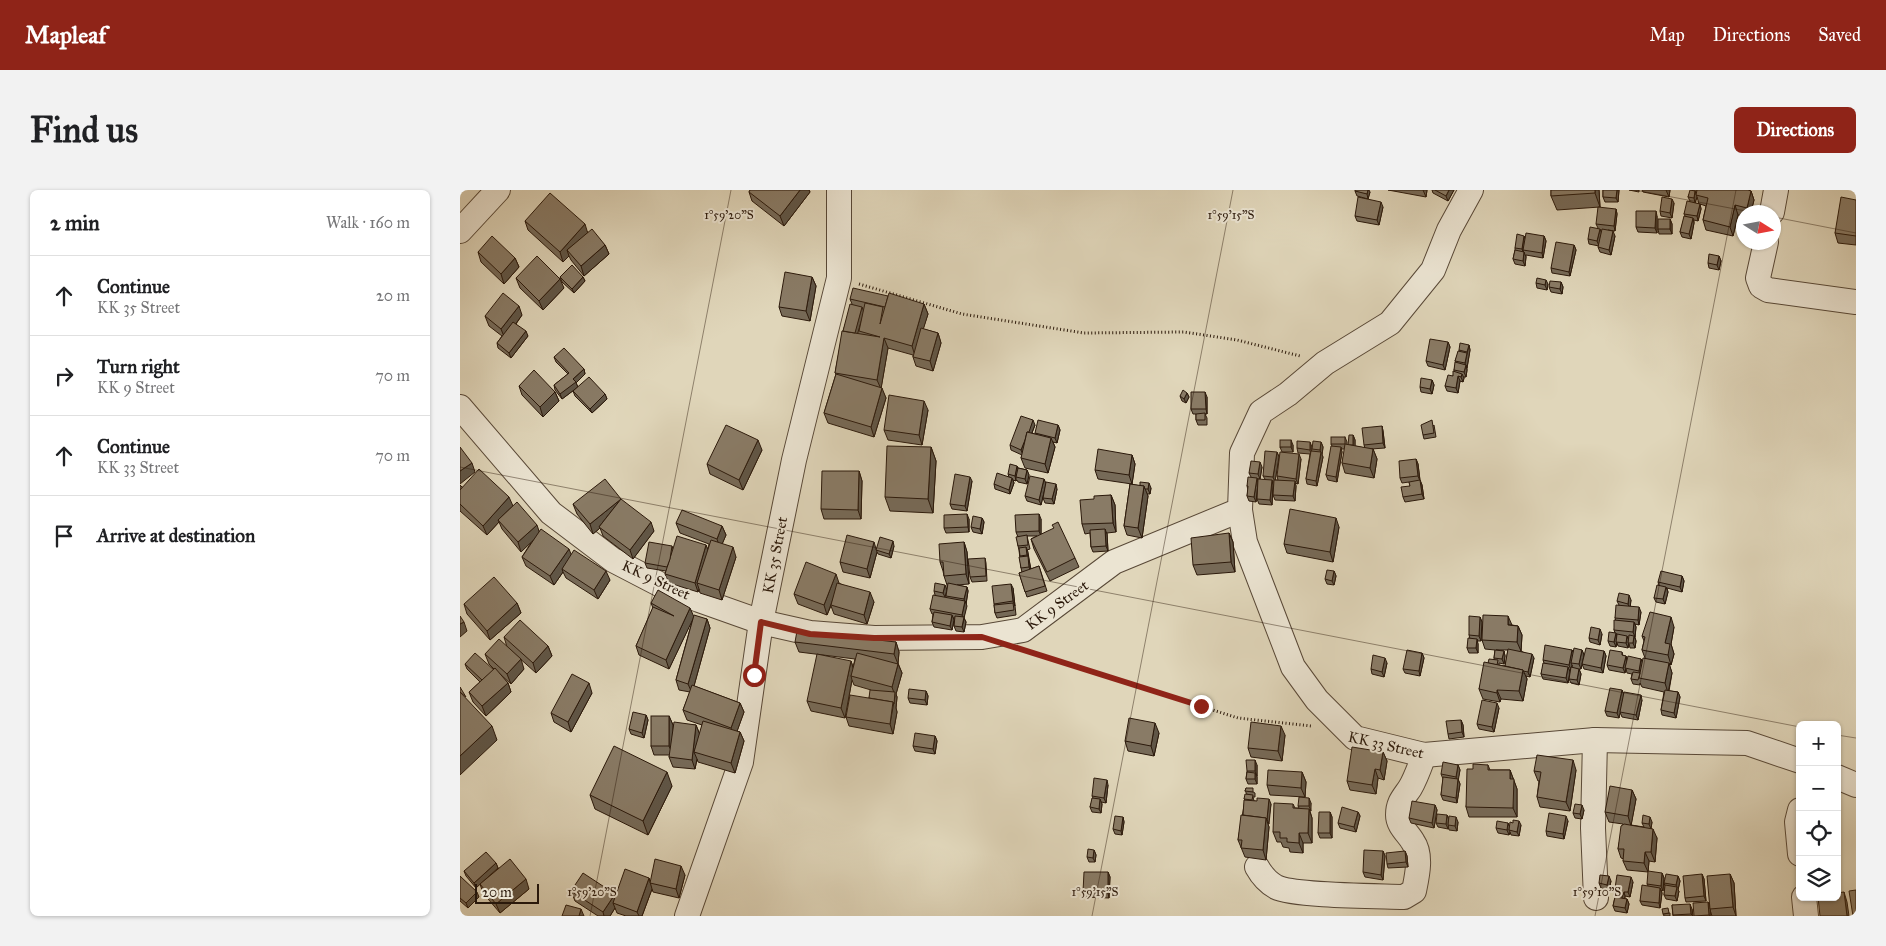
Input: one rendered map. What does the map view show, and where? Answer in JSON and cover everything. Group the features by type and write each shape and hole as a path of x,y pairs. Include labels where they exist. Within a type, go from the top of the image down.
{"street":[{"path":"460,231 498,190"},
{"name":"KK 35 Street","path":"688,916 741,762 761,622 794,460 839,278 839,190"},
{"path":"1240,510 1242,453 1260,412 1288,394 1325,363 1390,323 1433,270 1449,230 1471,190"},
{"path":"1773,205 1776,190"},
{"path":"1764,250 1758,278 1761,286 1768,290 1856,302"},
{"name":"KK 9 Street","path":"460,407 551,513 613,560 663,586 761,622 810,634 874,638 982,637 1023,630 1114,562 1240,510"},
{"name":"KK 33 Street","path":"1240,510 1245,542 1293,667 1317,700 1355,738 1424,755 1594,740 1747,743 1796,760"},
{"path":"1594,740 1593,828 1596,898"},
{"path":"1257,867 1264,878 1278,888 1302,892 1404,897 1414,891 1417,874 1417,853 1413,842 1403,831 1398,816 1401,798 1410,788 1424,755"},
{"path":"1841,779 1856,785"},
{"path":"1804,901 1806,916"}],"path":[{"path":"839,278 962,314 1084,332 1184,332 1236,340 1325,363"},
{"path":"1029,652 1238,718 1320,728"}],"building":[{"path":"750,190 800,190 780,216 749,192"},
{"path":"1355,190 1368,190 1367,194"},
{"path":"1435,190 1449,190 1446,196"},
{"path":"1551,190 1595,190 1595,193 1551,196"},
{"path":"1603,190 1617,190 1616,198 1603,197"},
{"path":"1690,190 1695,191 1694,198 1688,197"},
{"path":"1697,190 1751,191 1748,205 1735,205 1730,227 1703,220 1708,198 1696,195"},
{"path":"550,193 585,224 560,252 525,221"},
{"path":"1358,197 1381,202 1377,220 1355,216"},
{"path":"1662,197 1672,199 1670,213 1660,211"},
{"path":"1841,197 1856,200 1856,236 1835,233"},
{"path":"1687,201 1700,204 1697,216 1684,214"},
{"path":"1598,207 1616,209 1614,226 1596,224"},
{"path":"1636,211 1656,211 1655,228 1636,227"},
{"path":"1684,216 1693,218 1689,234 1680,232"},
{"path":"1658,219 1670,219 1670,229 1658,229"},
{"path":"1590,227 1600,229 1597,241 1588,239"},
{"path":"592,229 605,245 581,266 567,250"},
{"path":"1602,229 1613,231 1609,250 1598,247"},
{"path":"1526,233 1544,236 1542,253 1523,250"},
{"path":"1517,234 1524,236 1522,249 1515,248"},
{"path":"492,236 515,258 501,274 478,252"},
{"path":"1556,242 1574,245 1569,272 1551,268"},
{"path":"1515,250 1524,252 1523,261 1513,259"},
{"path":"1709,254 1719,256 1717,265 1708,263"},
{"path":"537,256 560,279 539,301 516,278"},
{"path":"572,265 583,277 572,289 560,277"},
{"path":"785,272 812,277 806,311 779,307"},
{"path":"1537,278 1546,280 1545,285 1536,283"},
{"path":"1550,281 1561,282 1560,289 1549,287"},
{"path":"853,288 888,296 885,307 850,299"},
{"path":"503,293 519,306 501,329 485,316"},
{"path":"889,293 924,304 912,346 884,338 877,380 835,373 842,331 880,337 859,331 865,303 883,307 880,324"},
{"path":"850,304 862,307 855,333 843,331"},
{"path":"513,322 526,331 509,353 497,343"},
{"path":"921,328 938,333 930,361 913,357"},
{"path":"1430,339 1448,342 1443,365 1426,361"},
{"path":"1460,343 1469,345 1467,352 1459,350"},
{"path":"564,348 584,369 573,379 576,382 560,394 554,385 569,373 554,357"},
{"path":"1458,351 1467,353 1465,363 1455,361"},
{"path":"1455,362 1466,365 1464,372 1454,370"},
{"path":"534,370 555,392 540,407 519,386"},
{"path":"1453,371 1462,374 1461,377 1458,376 1456,388 1445,386 1448,375 1453,376"},
{"path":"836,374 882,388 871,427 824,413"},
{"path":"589,377 605,394 590,409 573,391"},
{"path":"1421,378 1432,380 1430,389 1420,387"},
{"path":"1183,390 1187,393 1184,399 1180,396"},
{"path":"1191,392 1205,392 1206,409 1191,409"},
{"path":"889,395 924,401 919,435 884,430"},
{"path":"1205,413 1205,420 1196,420 1196,414"},
{"path":"1021,416 1033,420 1021,450 1010,445"},
{"path":"1038,420 1058,425 1055,438 1035,433"},
{"path":"1432,420 1434,433 1423,435 1421,425"},
{"path":"726,425 758,440 739,480 707,464"},
{"path":"1382,426 1383,443 1364,445 1362,428"},
{"path":"1027,432 1051,438 1045,464 1021,458"},
{"path":"1349,435 1353,435 1353,445 1348,445"},
{"path":"1331,437 1345,437 1345,444 1331,444"},
{"path":"1280,440 1291,440 1291,447 1280,447"},
{"path":"1297,441 1310,442 1310,450 1297,448"},
{"path":"1313,441 1321,442 1320,450 1312,449"},
{"path":"1345,444 1373,449 1370,468 1342,463"},
{"path":"887,446 931,447 928,499 885,497"},
{"path":"1331,446 1341,447 1336,477 1326,475"},
{"path":"460,447 472,463 460,471"},
{"path":"1098,449 1132,455 1129,475 1095,470"},
{"path":"1265,451 1277,452 1273,477 1263,476"},
{"path":"1311,451 1321,452 1316,481 1306,479"},
{"path":"1280,452 1299,454 1296,479 1277,476"},
{"path":"1416,459 1418,476 1400,478 1399,461"},
{"path":"1251,461 1260,462 1258,474 1249,473"},
{"path":"1010,464 1017,466 1015,476 1008,474"},
{"path":"1018,468 1027,470 1025,479 1016,477"},
{"path":"479,469 509,497 483,526 460,504 460,490"},
{"path":"822,471 859,471 858,510 821,509"},
{"path":"997,473 1012,478 1009,490 994,484"},
{"path":"955,474 970,477 965,506 950,504"},
{"path":"1030,476 1044,479 1039,500 1025,496"},
{"path":"1248,477 1257,478 1254,497 1247,496"},
{"path":"605,479 621,499 590,524 573,504"},
{"path":"1258,479 1272,480 1270,500 1257,499"},
{"path":"1274,480 1295,481 1293,496 1273,495"},
{"path":"1420,480 1422,494 1403,497 1401,487 1410,486 1409,482"},
{"path":"1046,482 1056,484 1052,499 1043,498"},
{"path":"1140,482 1149,483 1148,489 1140,486"},
{"path":"1130,484 1144,486 1138,528 1124,526"},
{"path":"1111,495 1113,523 1082,524 1080,500 1094,499 1094,496"},
{"path":"621,499 651,522 630,550 599,527"},
{"path":"517,502 537,525 518,542 498,520"},
{"path":"1290,509 1336,518 1330,552 1284,544"},
{"path":"682,510 722,526 717,539 676,523"},
{"path":"967,514 968,527 944,528 944,515"},
{"path":"1039,514 1039,531 1016,532 1015,515"},
{"path":"973,516 982,518 980,529 971,527"},
{"path":"1058,522 1075,558 1047,572 1031,539 1054,528 1052,525"},
{"path":"541,529 569,549 550,576 522,557"},
{"path":"1105,529 1106,546 1091,547 1090,530"},
{"path":"1229,533 1231,562 1193,565 1191,538"},
{"path":"847,535 874,542 867,569 840,562"},
{"path":"1027,535 1028,545 1018,546 1016,537"},
{"path":"677,536 706,545 695,583 665,574"},
{"path":"880,537 893,541 889,554 876,550"},
{"path":"711,540 733,547 719,590 697,583"},
{"path":"649,542 672,546 667,567 645,563"},
{"path":"964,542 966,574 944,576 943,562 940,562 939,544"},
{"path":"1026,547 1027,555 1020,556 1019,548"},
{"path":"574,550 606,571 594,590 562,569"},
{"path":"1028,556 1029,567 1021,568 1019,557"},
{"path":"985,558 986,576 970,577 968,559"},
{"path":"806,562 836,574 824,605 794,594"},
{"path":"1039,566 1045,586 1025,592 1019,573"},
{"path":"1327,570 1334,571 1332,581 1325,579"},
{"path":"1661,571 1682,576 1680,587 1658,582"},
{"path":"494,577 517,603 487,631 464,604"},
{"path":"837,583 870,592 864,615 831,605"},
{"path":"935,583 945,585 943,593 934,591"},
{"path":"948,583 967,587 964,599 946,596"},
{"path":"1011,584 1013,601 994,604 992,586"},
{"path":"1657,585 1666,587 1663,599 1654,598"},
{"path":"658,590 690,608 666,660 636,646 653,607 674,616 651,603"},
{"path":"1619,593 1629,595 1628,604 1617,601"},
{"path":"933,595 965,601 962,615 930,609"},
{"path":"1013,603 1014,610 995,613 994,605"},
{"path":"1616,605 1639,607 1638,620 1615,618"},
{"path":"934,612 952,615 950,626 932,622"},
{"path":"1650,612 1671,617 1665,643 1670,644 1668,655 1642,650 1645,637 1642,636"},
{"path":"694,615 707,619 688,684 676,680"},
{"path":"1483,615 1508,616 1508,625 1518,626 1517,642 1482,640"},
{"path":"460,616 464,622 460,624"},
{"path":"955,616 964,617 962,627 954,626"},
{"path":"1469,616 1480,617 1479,636 1469,635"},
{"path":"520,620 548,646 533,663 504,637"},
{"path":"1614,620 1634,622 1633,632 1614,630"},
{"path":"1591,627 1600,629 1598,640 1589,638"},
{"path":"797,631 896,642 894,654 795,642"},
{"path":"1609,632 1616,633 1614,642 1608,641"},
{"path":"1617,634 1627,636 1626,643 1616,642"},
{"path":"1629,635 1634,636 1633,643 1628,643"},
{"path":"1468,638 1477,639 1476,648 1467,648"},
{"path":"499,639 521,659 507,674 485,654"},
{"path":"1545,645 1572,650 1569,665 1543,660"},
{"path":"1574,648 1582,650 1579,664 1571,663"},
{"path":"1586,648 1604,651 1601,668 1582,664"},
{"path":"1508,649 1532,654 1528,672 1505,666"},
{"path":"1407,650 1422,653 1419,671 1403,669"},
{"path":"1495,650 1504,651 1502,659 1494,658"},
{"path":"1610,650 1622,652 1622,655 1626,656 1623,668 1607,665"},
{"path":"475,653 494,670 482,680 465,664"},
{"path":"857,653 898,664 892,687 851,676"},
{"path":"817,654 851,661 841,708 807,701"},
{"path":"1373,655 1385,658 1382,672 1371,669"},
{"path":"1628,656 1641,659 1639,671 1625,668"},
{"path":"1643,658 1669,663 1665,683 1639,678"},
{"path":"1489,659 1498,660 1497,665 1488,663"},
{"path":"1484,662 1523,670 1519,691 1497,690 1497,693 1479,689"},
{"path":"1543,663 1568,667 1566,678 1541,674"},
{"path":"1571,667 1579,669 1577,680 1569,679"},
{"path":"495,668 508,683 482,706 469,692"},
{"path":"1633,672 1640,673 1638,680 1631,679"},
{"path":"572,674 589,683 568,722 551,713"},
{"path":"692,685 740,703 731,728 683,710"},
{"path":"1610,688 1622,690 1617,713 1605,711"},
{"path":"909,689 926,691 925,700 908,698"},
{"path":"870,690 895,692 894,704 893,702 869,698"},
{"path":"1665,690 1678,692 1674,713 1661,710"},
{"path":"460,692 492,726 460,756"},
{"path":"1624,692 1641,695 1636,715 1620,712"},
{"path":"850,695 893,702 890,724 846,717"},
{"path":"1482,700 1497,703 1492,727 1477,724"},
{"path":"633,712 646,715 642,733 629,729"},
{"path":"651,716 669,716 669,746 651,746"},
{"path":"1129,718 1155,723 1151,746 1125,741"},
{"path":"1461,720 1462,732 1448,734 1446,721"},
{"path":"703,721 740,732 731,763 694,752"},
{"path":"674,722 696,725 692,760 669,757"},
{"path":"1251,722 1281,726 1278,751 1248,748"},
{"path":"915,733 935,736 933,749 913,746"},
{"path":"614,746 667,772 643,821 590,795"},
{"path":"1352,747 1383,752 1380,770 1375,769 1372,785 1347,781"},
{"path":"1537,755 1573,760 1566,802 1537,797 1541,772 1534,771"},
{"path":"1246,760 1255,760 1255,771 1247,771"},
{"path":"1443,762 1458,765 1456,777 1441,774"},
{"path":"1473,764 1488,765 1488,770 1510,770 1510,779 1514,779 1513,808 1466,807 1467,769 1473,769"},
{"path":"1268,770 1302,772 1301,788 1267,785"},
{"path":"1247,772 1255,773 1255,779 1246,779"},
{"path":"1443,777 1458,779 1456,798 1441,795"},
{"path":"1094,778 1107,780 1104,798 1092,796"},
{"path":"1610,786 1632,790 1628,816 1605,812"},
{"path":"1246,788 1253,788 1253,792 1245,791"},
{"path":"1245,794 1253,795 1252,800 1244,799"},
{"path":"1299,797 1309,798 1309,806 1298,806"},
{"path":"1092,798 1100,799 1099,809 1090,807"},
{"path":"1257,798 1269,799 1267,819 1243,815 1244,800 1257,801"},
{"path":"1412,801 1435,805 1432,823 1409,818"},
{"path":"1274,803 1293,804 1293,808 1309,809 1308,833 1299,833 1299,843 1287,842 1287,838 1280,838 1280,832 1273,832"},
{"path":"1575,804 1582,805 1580,814 1573,813"},
{"path":"1342,807 1358,812 1354,827 1338,823"},
{"path":"1319,812 1330,812 1330,833 1318,833"},
{"path":"1549,813 1566,816 1563,834 1546,831"},
{"path":"1437,814 1447,815 1446,824 1436,823"},
{"path":"1241,815 1266,818 1263,850 1241,848 1242,840 1238,840"},
{"path":"1643,815 1650,817 1649,824 1642,823"},
{"path":"1115,816 1123,817 1121,831 1113,829"},
{"path":"1449,816 1456,817 1455,826 1448,825"},
{"path":"1513,820 1519,821 1517,832 1509,830 1510,822 1513,823"},
{"path":"1497,821 1508,823 1507,830 1496,828"},
{"path":"1624,824 1653,829 1651,852 1645,852 1644,863 1623,861 1624,849 1618,849 1621,826"},
{"path":"1088,849 1094,850 1093,858 1087,857"},
{"path":"1364,850 1383,851 1381,875 1363,872"},
{"path":"1405,851 1406,862 1387,864 1386,853"},
{"path":"486,852 496,863 474,883 464,871"},
{"path":"510,859 526,879 496,904 480,884"},
{"path":"655,859 681,866 676,889 650,883"},
{"path":"625,869 649,878 637,912 613,903"},
{"path":"1648,871 1662,873 1661,886 1647,884"},
{"path":"1084,872 1108,872 1108,893 1083,892"},
{"path":"583,873 615,894 603,912 571,891"},
{"path":"1666,874 1678,876 1676,885 1664,883"},
{"path":"1702,874 1704,896 1685,898 1683,876"},
{"path":"1730,874 1733,907 1710,909 1707,876"},
{"path":"1600,875 1609,876 1607,885 1599,883"},
{"path":"1617,875 1631,877 1628,892 1624,892 1622,897 1614,895"},
{"path":"460,876 477,892 466,903 460,898"},
{"path":"1642,885 1660,888 1659,903 1640,901"},
{"path":"1665,885 1677,887 1675,896 1664,895"},
{"path":"1856,890 1856,916 1853,916 1849,891"},
{"path":"1841,892 1844,892 1847,916 1820,916 1818,901 1841,901"},
{"path":"1615,897 1627,899 1625,908 1613,906"},
{"path":"1708,902 1709,915 1694,916 1693,903"},
{"path":"1690,904 1691,914 1673,915 1672,905"},
{"path":"566,905 581,909 579,916 562,916"},
{"path":"1668,908 1669,913 1663,914 1662,909"}],"route":[{"path":"754,675 761,622 810,634 874,638 982,637 1201,706"}]}
